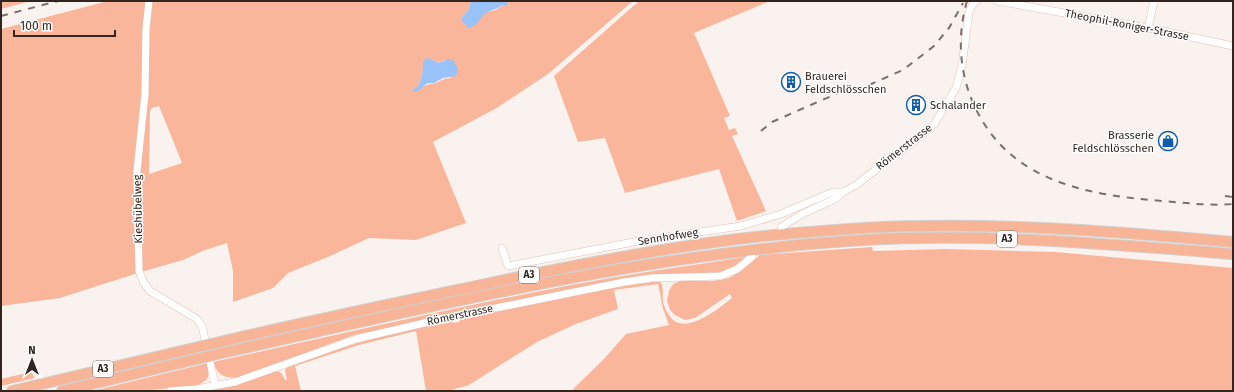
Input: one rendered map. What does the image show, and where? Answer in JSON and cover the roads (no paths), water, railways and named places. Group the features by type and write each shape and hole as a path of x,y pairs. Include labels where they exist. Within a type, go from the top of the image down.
{"highway":[{"name":"A3","path":"12,391 220,342 426,296 579,265 669,249 758,237 866,228 954,226 1056,229 1233,242"},
{"name":"A3","path":"62,391 222,353 585,275 698,256 781,246 866,240 969,238 1055,241 1233,254"}],"street":[{"name":"Kieshübelweg","path":"149,1 146,29 145,94 137,171 139,271 144,283 150,291 197,319 202,326 215,385"},
{"name":"Römerstrasse","path":"781,227 802,214 835,199 843,192 856,185 911,144 935,123 956,88 962,66 969,12 973,4 977,1"},
{"name":"Theophil-Roniger-Strasse","path":"997,1 1148,28 1233,46"},
{"path":"1148,28 1154,1"},
{"name":"Sennhofweg","path":"502,248 508,266 640,241 741,226 781,214 833,192 843,192"},
{"name":"Römerstrasse","path":"170,391 196,389 235,382 363,337 437,320 624,282 652,278 721,276 737,269 752,257"}],"water":[{"path":"471,1 508,1 507,5 502,5 488,12 475,25 468,28 462,21 462,17 468,11"},
{"path":"429,58 438,63 449,59 454,61 458,69 456,76 443,78 434,83 426,84 420,90 413,92 412,90 418,86 420,82 423,62 425,59"}],"railway":[{"path":"1,16 58,1"},
{"path":"967,1 961,40 961,53 965,80 974,105 989,131 1008,152 1029,168 1053,180 1079,188 1134,198 1198,204 1233,204"},
{"path":"869,85 903,70 934,46 949,28 963,3"},
{"path":"761,131 772,122 845,90"},
{"path":"1225,196 1233,197"}],"place":[{"name":"Brauerei Feldschlösschen","path":"791,82"},
{"name":"Schalander","path":"916,105"},
{"name":"Brasserie Feldschlösschen","path":"1168,141"}]}
